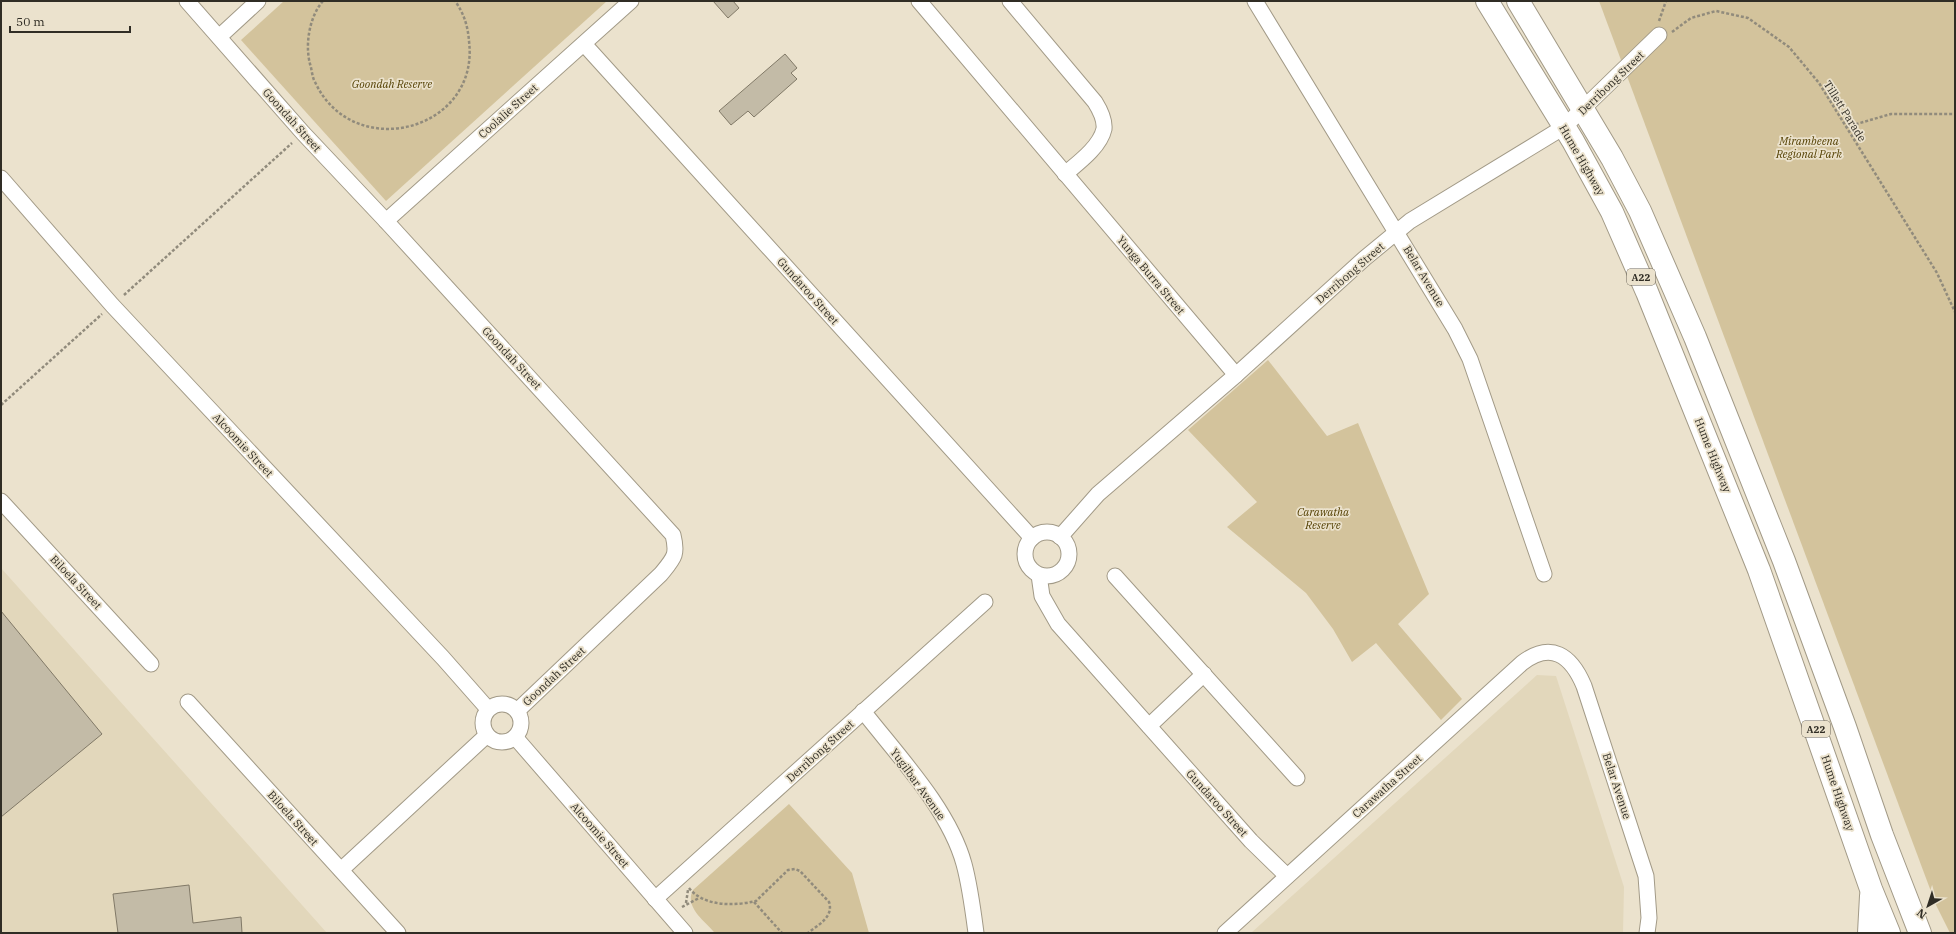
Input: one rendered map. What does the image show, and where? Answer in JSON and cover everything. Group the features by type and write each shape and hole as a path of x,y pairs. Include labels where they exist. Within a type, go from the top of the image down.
{"highway":[{"name":"Hume Highway","path":"1487,1 1573,141 1612,212 1743,528 1871,889 1889,933"},
{"name":"A22","path":"1518,1 1612,158 1640,211 1706,365 1784,561 1845,727 1882,835 1920,933"},
{"path":"1869,933 1871,889"}],"street":[{"name":"Goondah Street","path":"187,1 303,133 386,221 673,535 676,549 672,561 662,574 517,711"},
{"path":"219,37 258,1"},
{"name":"Coolalie Street","path":"386,221 630,1"},
{"name":"Yunga Burra Street","path":"919,1 1236,375"},
{"path":"1010,1 1095,102 1102,115 1104,129 1098,142 1065,174"},
{"name":"Belar Avenue","path":"1255,1 1456,329 1470,360 1544,574"},
{"name":"Derribong Street","path":"1060,537 1098,494 1236,375 1365,258 1421,214 1564,127 1659,35"},
{"name":"Gundaroo Street","path":"584,44 1032,538"},
{"name":"Alcoomie Street","path":"1,178 112,305 443,658 488,709"},
{"name":"Biloela Street","path":"1,501 151,664"},
{"path":"1046,532 1060,537 1068,548 1068,562 1064,568 1053,576 1039,575 1028,565 1026,558 1028,544 1032,538 1046,532"},
{"name":"Gundaroo Street","path":"1039,575 1042,596 1058,624 1251,841 1288,876"},
{"path":"1115,576 1297,778"},
{"name":"Derribong Street","path":"655,899 985,602"},
{"name":"Carawatha Street","path":"1225,933 1522,663 1534,654 1544,651 1555,652"},
{"name":"Belar Avenue","path":"1555,652 1573,665 1584,686 1646,876 1649,918 1646,933"},
{"path":"1149,726 1204,674"},
{"name":"Biloela Street","path":"188,702 398,933"},
{"path":"500,703 512,706 517,711 521,721 521,727 515,737 504,742 492,739 487,735 482,724 484,714 488,709 500,703"},
{"name":"Yugilbar Avenue","path":"864,712 931,799 951,830 964,863 976,933"},
{"path":"341,870 487,735"},
{"name":"Alcoomie Street","path":"515,737 685,933"}],"path":[{"path":"323,1 310,29 308,56 315,82 330,104 352,120 377,129 404,129 430,120 450,103 465,80 471,54 468,27 455,1"},
{"path":"1659,35 1657,29 1666,1"},
{"name":"Tillett Parade","path":"1659,35 1668,35 1691,18 1716,11 1748,18 1789,47 1819,84 1846,127 1936,273 1955,312"},
{"path":"1846,127 1891,114 1955,114"},
{"path":"1,405 303,133"},
{"path":"686,904 687,886 700,898 726,904 739,904 754,901 788,870 795,868 800,871 829,902 830,906 826,918 808,933"},
{"path":"671,917 686,904 700,898"},
{"path":"754,901 782,933"}],"shaded area":[{"path":"1,568 126,708 327,933 1,933"},
{"path":"1537,675 1556,676 1624,887 1623,933 1251,933"}],"green space":[{"name":"Goondah Reserve","path":"284,1 607,1 386,201 241,40"},
{"name":"Mirambeena Regional Park","path":"1599,1 1955,1 1955,933 1950,933 1936,905"},
{"name":"Carawatha Reserve","path":"1268,360 1327,436 1358,423 1429,594 1398,624 1462,699 1441,720 1376,643 1352,662 1333,629 1306,593 1227,527 1257,502 1188,430"},
{"path":"789,804 852,873 869,933 715,933 701,919 693,908 691,896 693,890"}],"building":[{"path":"713,1 733,1 739,8 728,18"},
{"path":"785,54 797,68 791,73 797,79 754,117 748,111 731,125 719,111"},
{"path":"1,611 102,734 1,817"},
{"path":"189,885 193,923 241,917 242,933 118,933 113,894"}]}
